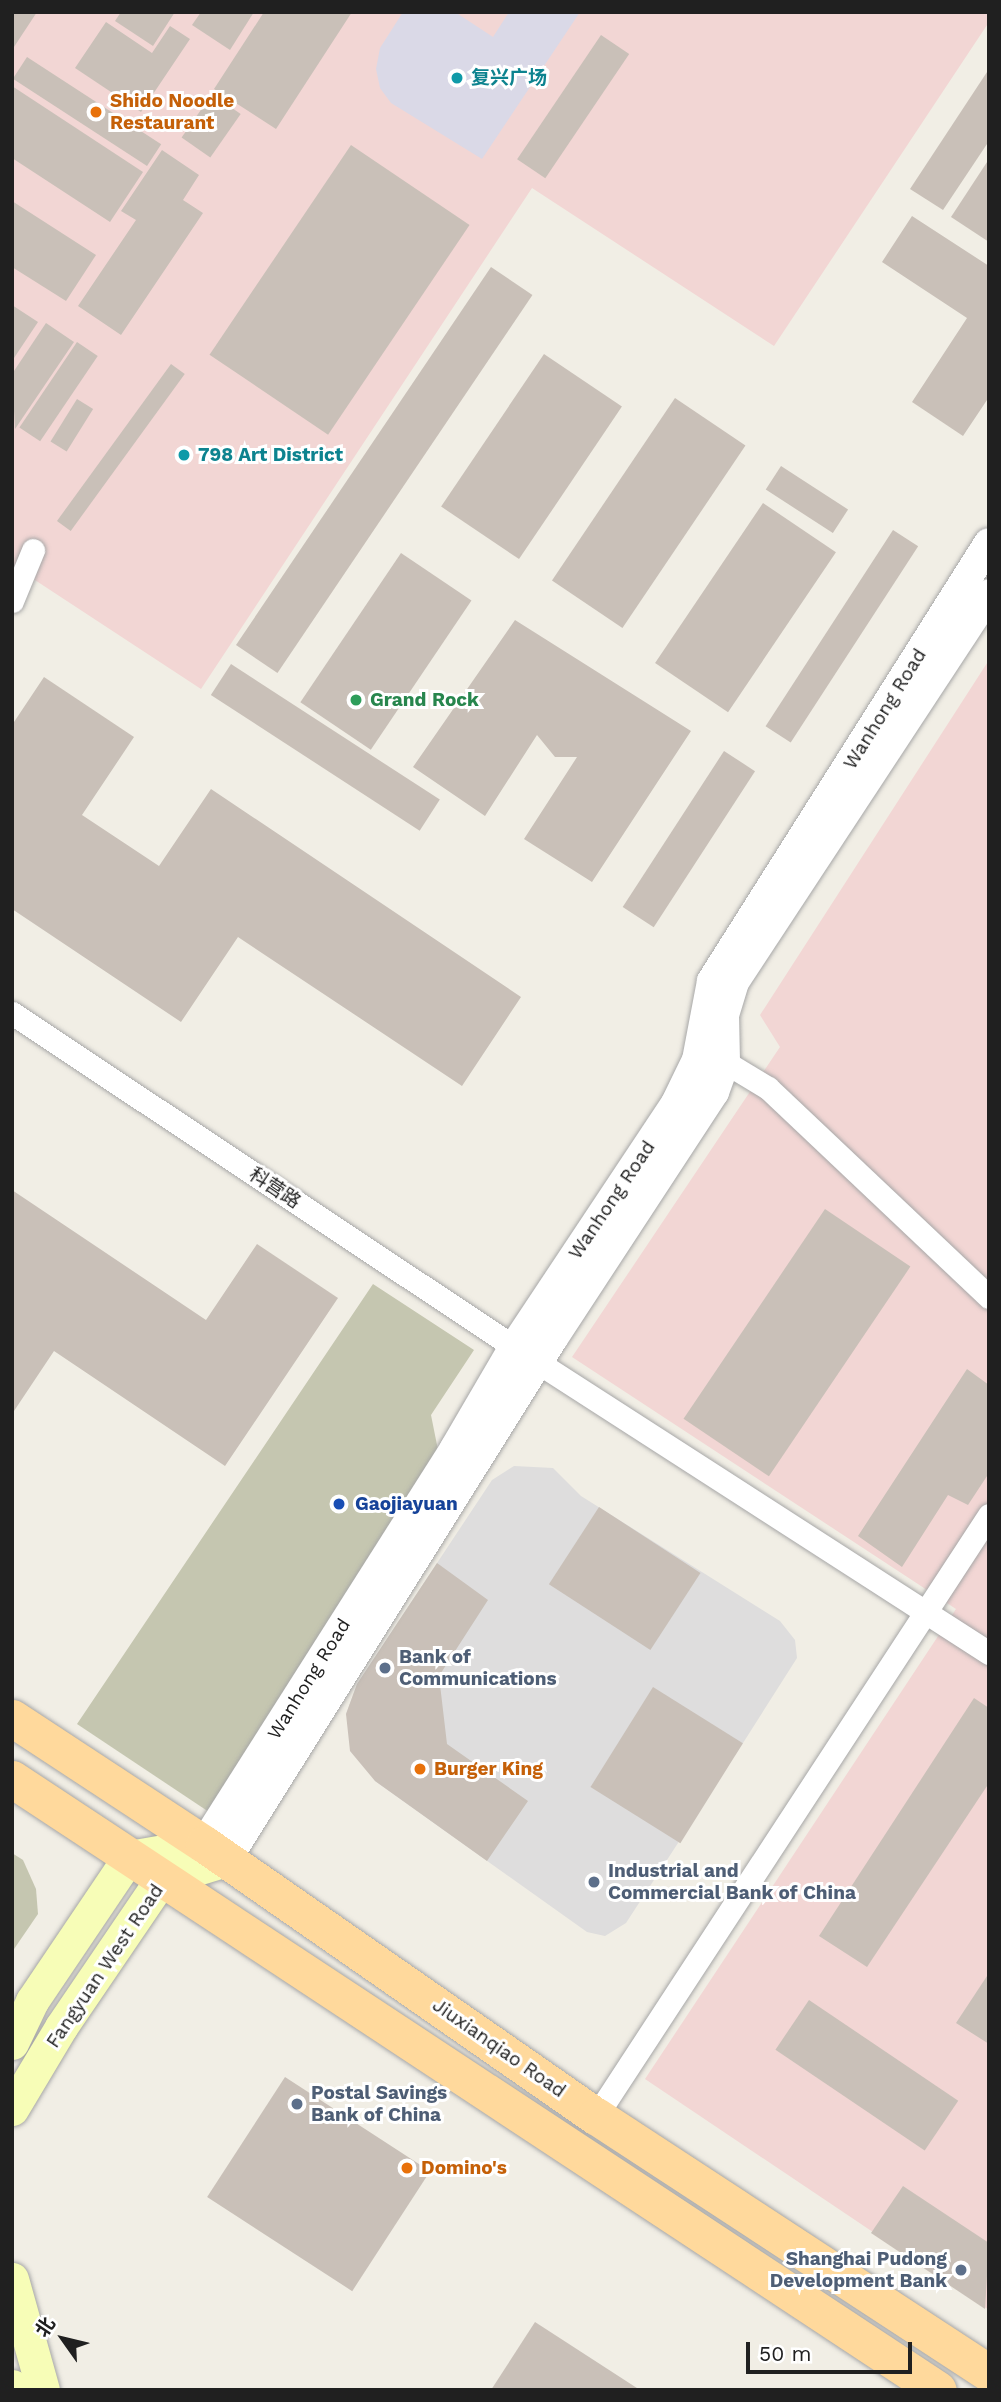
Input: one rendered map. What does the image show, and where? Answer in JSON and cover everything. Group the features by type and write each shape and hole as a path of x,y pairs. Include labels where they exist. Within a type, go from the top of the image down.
{"main road":[{"name":"Jiuxianqiao Road","path":"12,1718 215,1852 596,2116 989,2373"},
{"path":"12,1779 161,1880 938,2390"},
{"name":"Fangyuan West Road","path":"12,2043 22,2011 129,1857 215,1852"},
{"name":"Fangyuan West Road","path":"12,2109 61,2028 161,1880 215,1852"},
{"path":"12,2279 43,2390"}],"street":[{"name":"Wanhong Road","path":"215,1852 514,1346 676,1103 698,1060 712,981 989,543"},
{"path":"12,601 33,550"},
{"name":"Wanhong Road","path":"215,1852 714,1092 726,1062 724,1015 734,982 989,594"},
{"name":"科营路","path":"12,1013 514,1346 989,1653"},
{"path":"726,1062 768,1088 989,1297"},
{"path":"596,2116 989,1515"}],"shaded area":[{"name":"798 Art District","path":"12,12 989,12 989,22 774,346 532,188 201,689 12,565"},
{"name":"复兴广场","path":"403,12 455,12 493,37 509,12 580,12 482,159 391,103 380,88 376,69 380,48"},
{"path":"989,660 989,2310 645,2079 956,1609 572,1357 780,1047 760,1015"},
{"path":"373,1284 474,1350 431,1415 439,1455 212,1814 77,1724"},
{"path":"514,1466 553,1468 581,1496 780,1621 795,1640 797,1658 743,1743 626,1923 605,1936 587,1932 375,1781 346,1714 357,1684 492,1480"},
{"path":"12,1853 23,1860 36,1889 38,1914 12,1952"}],"building":[{"path":"12,12 37,12 12,50"},
{"path":"121,12 175,12 153,46 115,21"},
{"path":"201,12 254,12 230,50 192,25"},
{"path":"264,12 352,12 276,129 214,89"},
{"path":"106,22 152,53 170,26 190,39 141,112 75,68"},
{"path":"601,35 629,54 545,178 517,159"},
{"path":"27,57 161,144 147,166 13,79"},
{"path":"989,69 989,141 943,210 910,189"},
{"path":"12,86 143,172 110,222 12,158"},
{"path":"212,94 241,114 210,157 182,137"},
{"path":"351,145 470,225 328,435 210,355"},
{"path":"162,150 199,175 183,200 203,213 121,335 78,306 136,220 121,211"},
{"path":"989,159 989,242 951,217"},
{"path":"12,201 96,255 66,301 12,267"},
{"path":"912,216 989,266 989,397 963,436 912,402 967,318 882,262"},
{"path":"491,267 532,295 277,673 236,645"},
{"path":"12,305 38,322 12,361"},
{"path":"46,323 74,342 15,429 12,374"},
{"path":"77,342 98,356 40,441 19,427"},
{"path":"544,354 622,407 519,559 441,507"},
{"path":"171,364 185,374 71,531 57,521"},
{"path":"675,398 745,446 622,628 552,580"},
{"path":"77,399 93,409 67,451 51,441"},
{"path":"781,466 848,510 833,533 766,489"},
{"path":"763,503 836,552 728,712 655,663"},
{"path":"893,530 918,546 791,743 766,726"},
{"path":"401,553 471,601 371,750 300,702"},
{"path":"515,620 691,731 592,882 524,839 577,757 555,757 537,735 485,816 413,767"},
{"path":"231,664 440,800 420,831 211,695"},
{"path":"44,677 134,737 82,815 159,866 211,789 521,997 462,1086 238,937 181,1022 12,909 12,725"},
{"path":"724,751 755,771 654,927 623,907"},
{"path":"12,1190 206,1320 257,1244 338,1298 225,1466 54,1351 12,1414"},
{"path":"825,1209 910,1267 769,1476 684,1419"},
{"path":"967,1369 989,1385 989,1473 968,1505 948,1495 902,1567 858,1536"},
{"path":"599,1507 700,1573 650,1650 549,1584"},
{"path":"437,1563 488,1600 439,1676 447,1744 528,1801 487,1861 375,1781 350,1751 346,1714 357,1684"},
{"path":"653,1687 743,1743 680,1843 590,1787"},
{"path":"974,1698 989,1708 989,1783 867,1967 819,1936"},
{"path":"989,1973 989,2044 956,2023"},
{"path":"809,2000 958,2101 925,2150 775,2050"},
{"path":"285,2077 430,2171 352,2291 207,2197"},
{"path":"903,2186 989,2243 985,2309 871,2233"},
{"path":"535,2322 640,2390 491,2390"}],"place":[{"name":"复兴广场","path":"457,78"},
{"name":"Shido Noodle Restaurant","path":"96,112"},
{"name":"798 Art District","path":"184,455"},
{"name":"Grand Rock","path":"356,700"},
{"name":"Gaojiayuan","path":"339,1504"},
{"name":"Bank of Communications","path":"385,1668"},
{"name":"Burger King","path":"420,1769"},
{"name":"Industrial and Commercial Bank of China","path":"594,1882"},
{"name":"Postal Savings Bank of China","path":"297,2104"},
{"name":"Domino's","path":"407,2168"},
{"name":"Shanghai Pudong Development Bank","path":"961,2270"}]}
